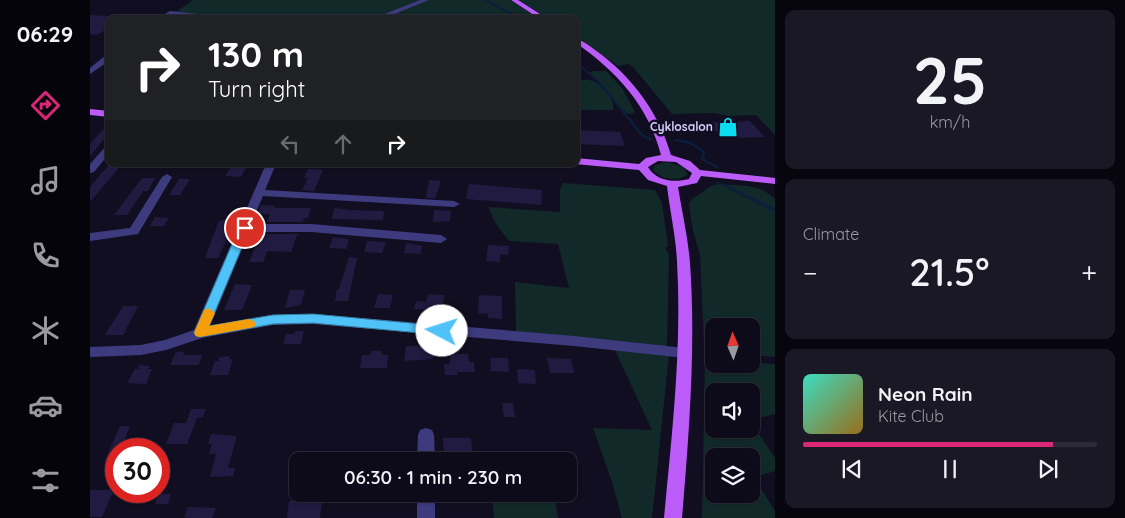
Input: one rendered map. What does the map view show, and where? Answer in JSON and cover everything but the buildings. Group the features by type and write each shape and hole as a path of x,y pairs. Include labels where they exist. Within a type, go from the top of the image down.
{"main road":[{"path":"514,0 538,15"},
{"path":"580,43 613,67 639,95 660,132 667,158"},
{"path":"90,112 105,114"},
{"path":"643,167 647,161 667,158 690,165 697,173 775,181"},
{"path":"580,161 643,167"},
{"path":"643,167 649,176 672,184 693,181 697,173"},
{"path":"672,184 684,268 685,353 673,518"}],"street":[{"path":"386,15 426,0"},
{"path":"166,15 170,13 189,15"},
{"path":"90,72 105,60"},
{"path":"90,170 105,153"},
{"path":"200,333 270,167"},
{"path":"90,237 134,231 167,177"},
{"path":"259,193 454,204"},
{"path":"245,228 311,228 441,239"},
{"path":"90,352 141,350 166,345 200,333 273,320 313,318 574,341 685,353"},
{"path":"426,435 426,452"},
{"path":"426,502 426,518"}],"green space":[{"path":"193,0 510,0 534,15 200,15 176,12"},
{"path":"518,0 775,0 775,135 756,115 672,114 634,68 629,64 618,66 580,39 580,15 543,15"},
{"path":"606,71 622,88 635,112 631,114 626,113 590,73"},
{"path":"580,80 591,80 600,85 608,93 613,110 580,110"},
{"path":"668,162 683,167 687,175 674,179 660,176 653,170 655,165"},
{"path":"563,183 655,190 662,203 668,246 665,248 669,254 667,346 658,347 516,332 515,282 569,288 558,244 509,241 496,224 488,207 560,212 560,189"},
{"path":"718,184 741,185 763,190 775,199 775,357 760,356 760,318 705,318 705,351 700,254 693,231 689,205 693,198 709,187"},
{"path":"614,348 669,355 652,518 622,518 613,485 593,428 652,430"},
{"path":"705,359 705,373 760,373 760,363 775,364 775,414 760,418 760,383 705,383 705,438 760,438 760,436 775,458 775,471 760,475 760,448 705,448 705,503 760,503 760,487 775,511 775,518 702,518"},
{"path":"493,502 555,502 558,518 494,518"}],"waterway":[{"path":"486,0 512,15"},
{"path":"580,65 598,81"},
{"path":"598,81 643,136 651,139"},
{"path":"676,140 691,143 704,152 702,159 717,167"},
{"path":"717,182 731,189"},
{"path":"731,189 775,210"}],"slow traffic":[{"path":"209,313 200,333 249,324"}],"place":[{"name":"Cyklosalon","path":"728,127"}],"route":[{"path":"245,228 200,333 273,320 313,318 442,331"}]}
